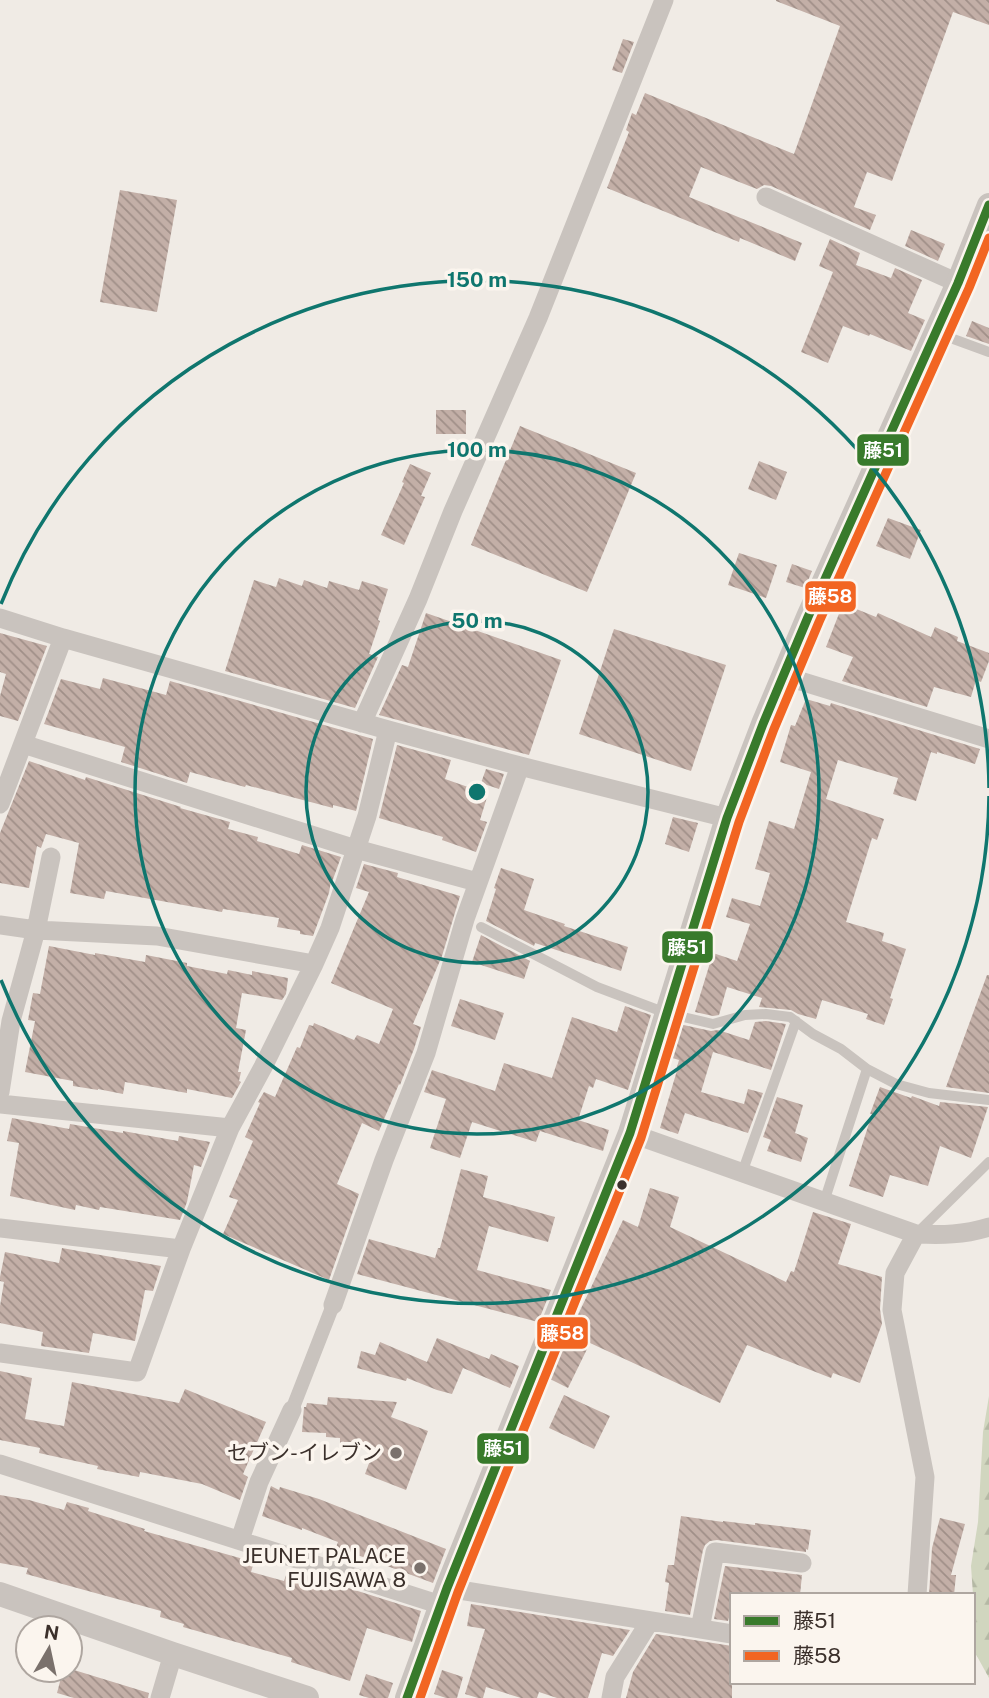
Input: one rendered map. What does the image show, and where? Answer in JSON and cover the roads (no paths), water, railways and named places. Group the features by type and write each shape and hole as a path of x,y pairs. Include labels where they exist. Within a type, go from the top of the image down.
{"street":[{"path":"362,723 538,318 664,0"},
{"path":"766,197 958,284"},
{"path":"407,1698 444,1597 629,1133 727,818 763,724 958,284 989,205"},
{"path":"0,618 362,723 727,818"},
{"path":"0,804 63,638"},
{"path":"784,676 989,739"},
{"path":"0,1353 137,1372 181,1249 230,1128 330,928 367,816 388,730"},
{"path":"23,744 356,849 477,882"},
{"path":"240,1540 259,1482 292,1410 333,1305 384,1160 426,1053 477,882 520,766"},
{"path":"0,1092 10,1021 36,930 51,857"},
{"path":"0,925 36,930 157,936 314,964"},
{"path":"0,1104 230,1128"},
{"path":"629,1133 916,1234 969,1233 989,1227"},
{"path":"0,1228 181,1249"},
{"path":"916,1234 895,1273 892,1310 925,1476 917,1593"},
{"path":"0,1464 240,1540 444,1597 650,1621 730,1634"},
{"path":"701,1629 715,1552 802,1563"},
{"path":"0,1594 307,1698"},
{"path":"611,1698 615,1678 650,1621"},
{"path":"160,1698 173,1654"}],"lane":[{"path":"936,332 989,352"},
{"path":"481,927 597,987 666,1013 713,1024 745,1015 790,1017 867,1069 897,1084 929,1093 989,1100"},
{"path":"742,1173 796,1021"},
{"path":"824,1202 867,1069"},
{"path":"916,1234 989,1162"}],"place":[{"name":"セブン-イレブン","path":"396,1453"},
{"name":"JEUNET PALACE FUJISAWA 8","path":"420,1568"}]}
